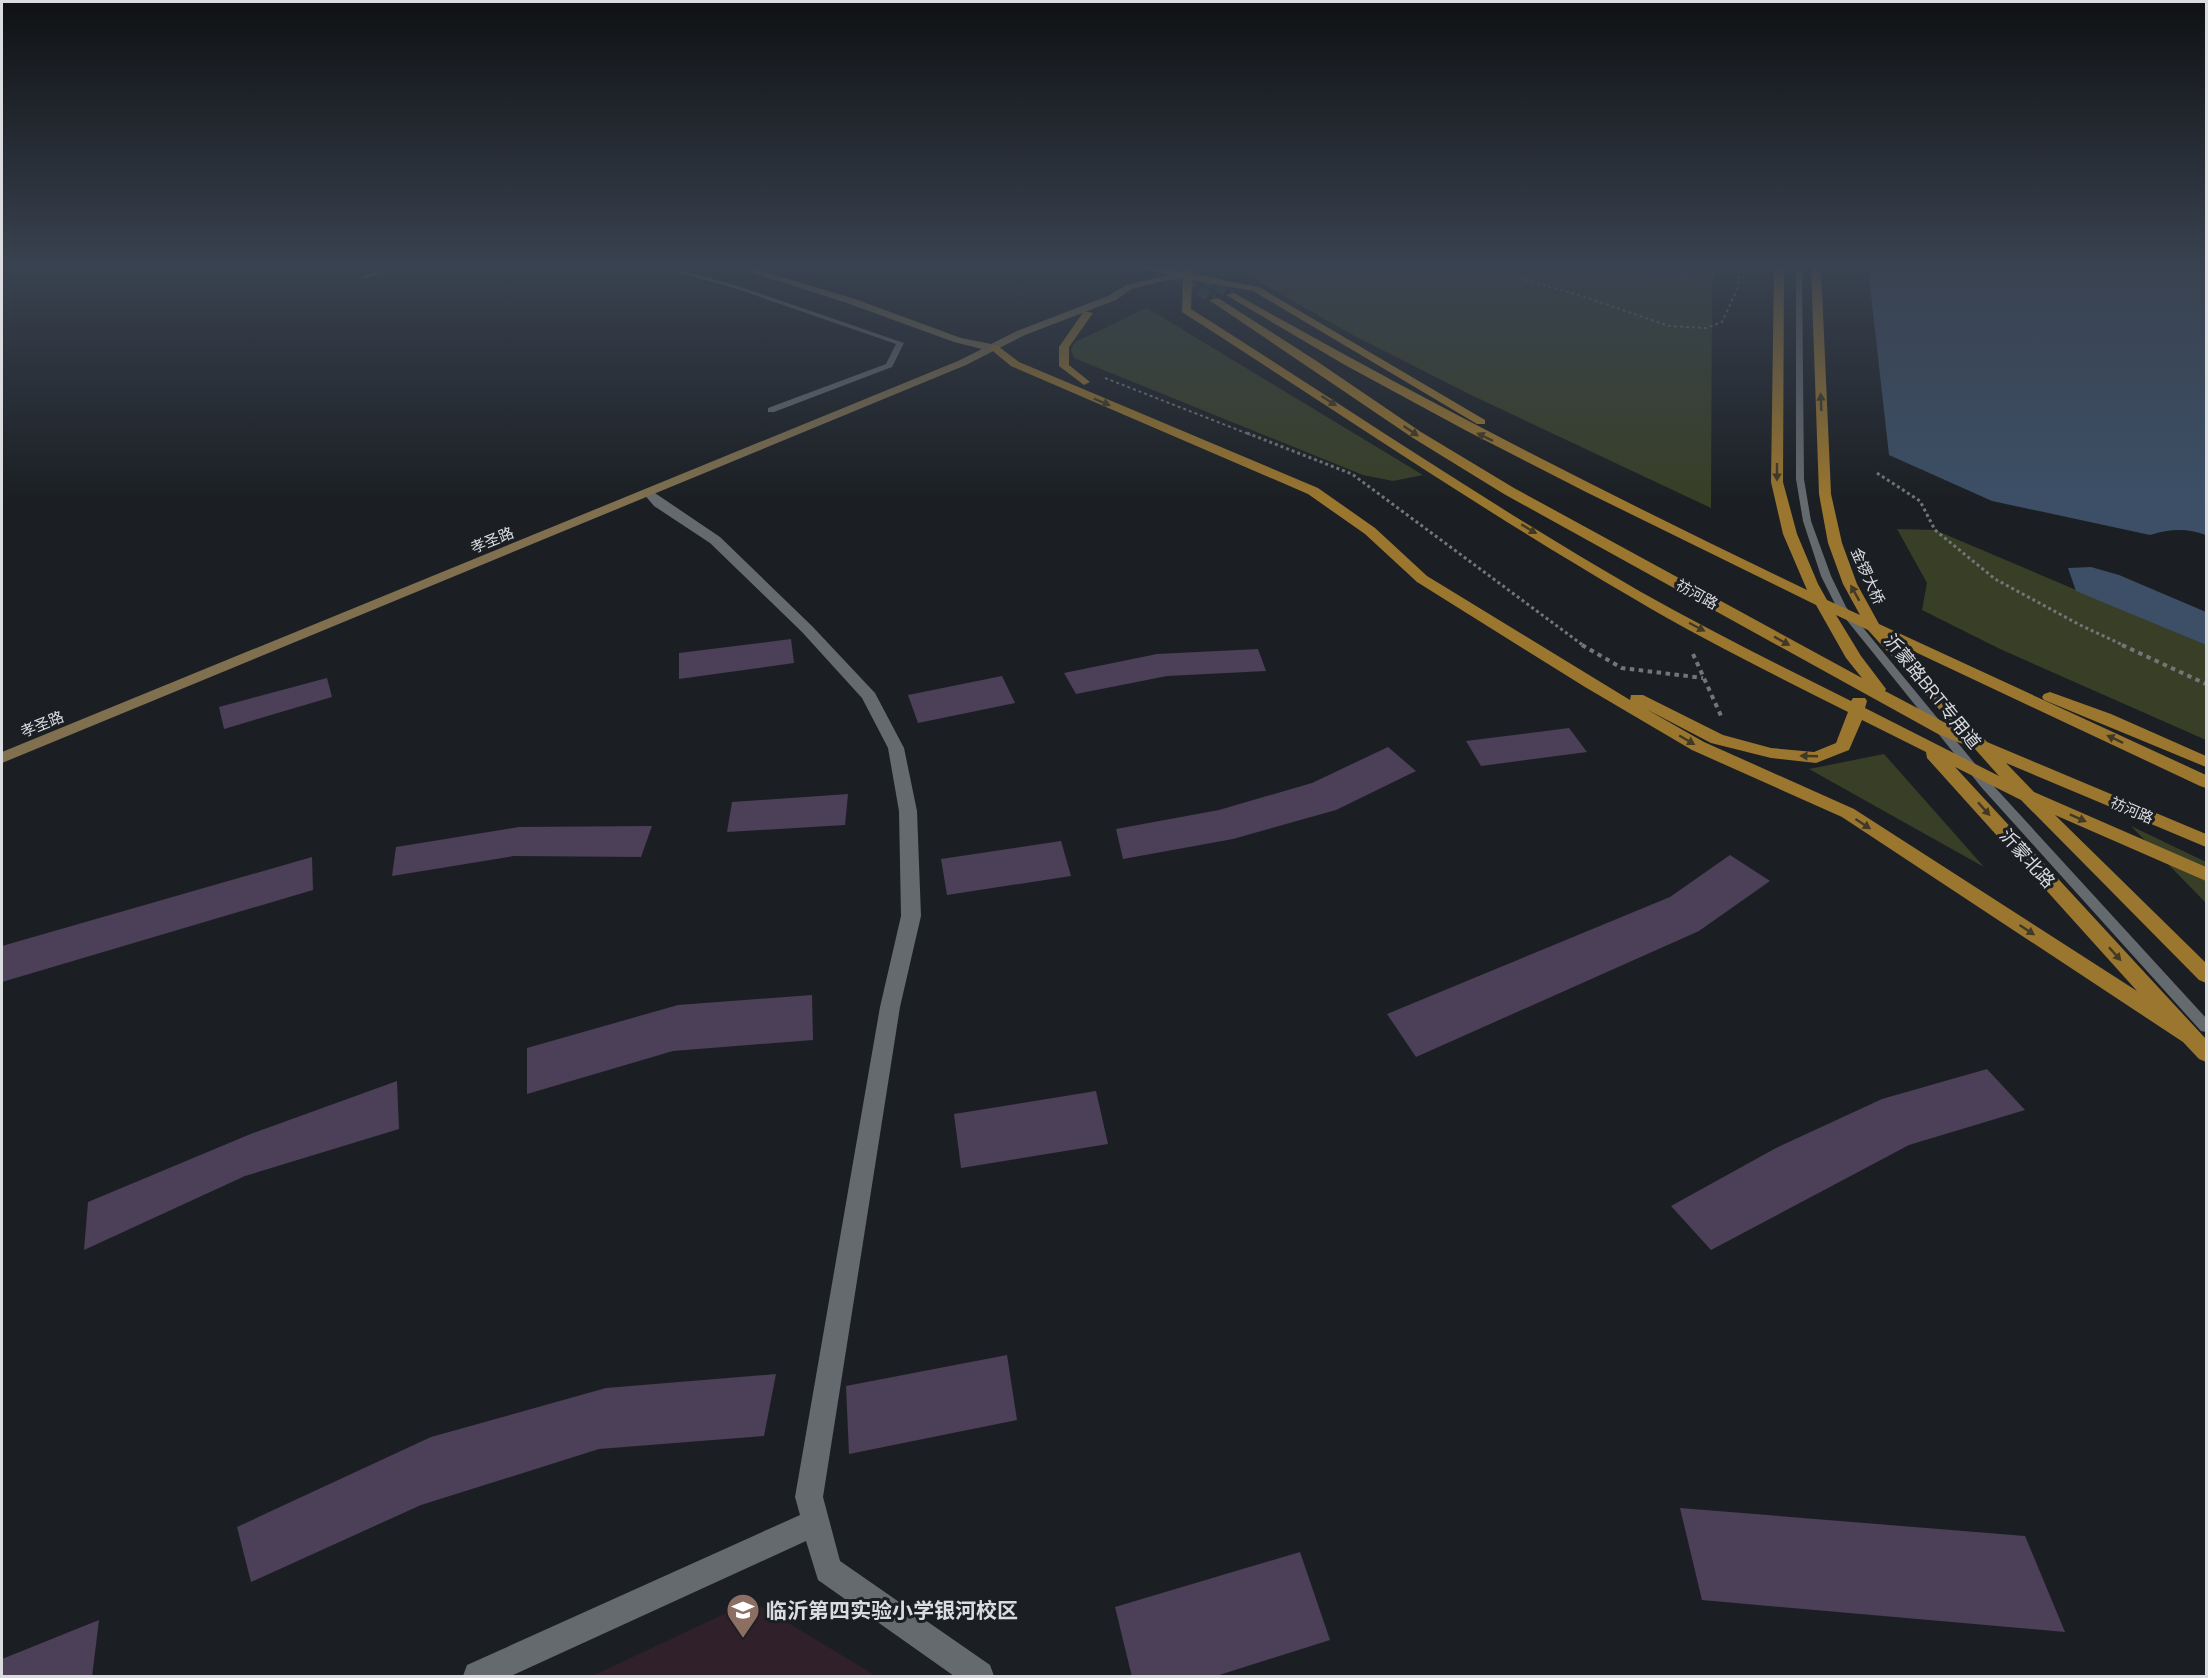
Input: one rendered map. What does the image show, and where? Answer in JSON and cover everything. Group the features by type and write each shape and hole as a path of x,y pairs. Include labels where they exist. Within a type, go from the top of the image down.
{"main road":[{"path":"982,345 1030,359 1327,486 1427,573 1623,690 1717,739 1772,753 1816,758 1843,746 1852,726 1860,697 1871,681"},
{"path":"988,345 1015,364 1313,491 1370,531 1422,579 1591,684 1698,746 1848,813 2198,1031"},
{"name":"孝圣路","path":"2,748 955,359 999,345"},
{"name":"孝圣路","path":"2,758 649,493 1001,345"},
{"path":"1065,345 1064,366 1084,382"},
{"path":"1241,345 1430,468 1637,595 1789,676 2009,788 2206,874"},
{"name":"祊河路","path":"1285,345 1417,435 1509,491 1944,730 2206,841"},
{"path":"1316,345 1473,432 1730,559 2206,782"},
{"path":"1351,345 1473,417 1730,559"},
{"name":"沂蒙北路","path":"1778,345 1777,482 1790,534 1811,584 1854,658 1944,766 2198,1031 2206,1053"},
{"name":"金锣大桥","path":"1819,345 1825,494 1835,543 1850,584 1877,633 2056,827 2206,975"},
{"path":"1430,468 1657,572"},
{"path":"1910,644 2105,718 2206,762"},
{"path":"1944,730 2206,855"}],"street":[{"path":"649,493 668,509 716,540 807,629 869,696 896,748 908,811 911,916 890,1007 809,1497 828,1570 979,1677"},
{"path":"478,1677 815,1522"}],"lane":[{"path":"771,410 889,365 899,345"},
{"name":"沂蒙路BRT专用道","path":"1799,345 1800,478 1807,520 1826,576 1842,608 1986,785 2198,1031"}],"path":[{"path":"1101,376 1352,474 1592,652 1622,668 1703,678"},
{"path":"1877,473 1920,501 1935,531 1995,579 2080,625 2206,684"},
{"path":"1693,654 1722,719"}],"shaded area":[{"name":"临沂第四实验小学银河校区","path":"752,1601 876,1676 592,1676"}],"green space":[{"path":"1073,345 1209,345 1423,475 1393,481 1363,475 1074,358 1071,350"},
{"path":"1373,345 1712,345 1711,508 1469,394"},
{"path":"1897,529 1935,530 2206,645 2206,740 2000,649 1922,610 1927,583"},
{"path":"1884,754 1984,867 1809,769"},
{"path":"2131,826 2206,862 2206,903"}],"water":[{"path":"1877,345 2206,345 2206,535 2178,530 2150,535 1992,501 1889,455"},
{"path":"2091,567 2119,575 2206,612 2206,645 2076,591 2068,568"}],"building":[{"path":"791,639 794,663 679,679 679,653"},
{"path":"1258,649 1266,671 1167,676 1076,694 1064,673 1157,654"},
{"path":"1002,676 1015,703 918,723 908,695"},
{"path":"327,678 332,697 224,729 219,707"},
{"path":"1569,728 1587,752 1481,766 1466,741"},
{"path":"1388,747 1416,771 1336,810 1233,839 1123,859 1116,829 1219,810 1312,783"},
{"path":"848,794 845,825 727,832 732,802"},
{"path":"652,826 641,857 514,856 392,876 396,847 519,827"},
{"path":"1061,841 1071,876 947,895 941,859"},
{"path":"1730,855 1770,881 1699,931 1416,1057 1387,1014 1670,897"},
{"path":"312,857 313,890 2,982 2,946"},
{"path":"812,995 813,1040 673,1051 527,1094 527,1048 678,1005"},
{"path":"1987,1069 2025,1110 1909,1145 1711,1250 1671,1206 1776,1148 1882,1099"},
{"path":"397,1081 399,1129 245,1176 84,1250 88,1202 253,1133"},
{"path":"1096,1091 1108,1144 961,1168 954,1114"},
{"path":"1007,1355 1017,1420 849,1454 846,1386"},
{"path":"776,1374 764,1436 599,1449 421,1505 251,1582 237,1527 431,1437 606,1388"},
{"path":"1680,1508 2025,1536 2065,1632 1702,1600"},
{"path":"1300,1552 1330,1640 1213,1677 1132,1677 1115,1607"},
{"path":"99,1620 92,1677 2,1677 2,1659"}],"place":[{"name":"临沂第四实验小学银河校区","path":"743,1639"}]}
